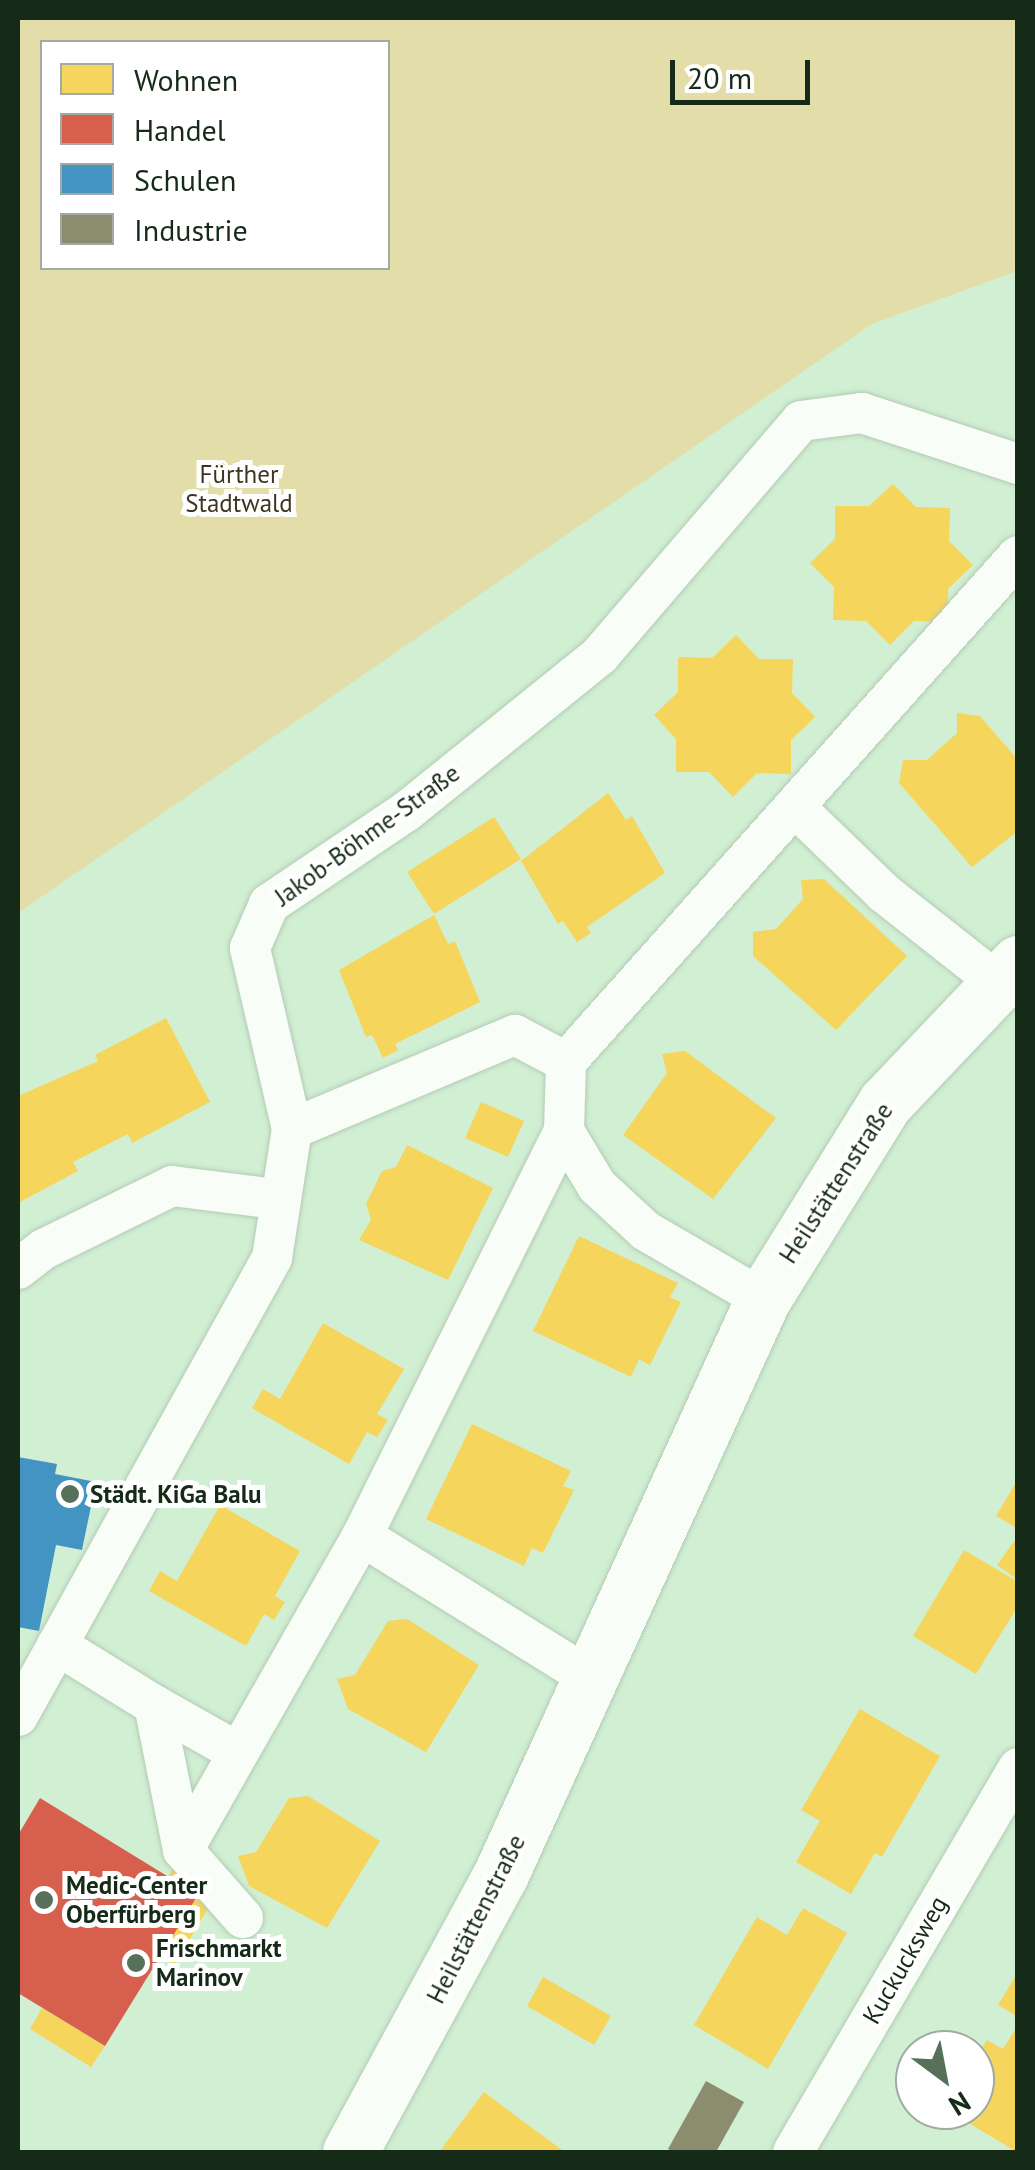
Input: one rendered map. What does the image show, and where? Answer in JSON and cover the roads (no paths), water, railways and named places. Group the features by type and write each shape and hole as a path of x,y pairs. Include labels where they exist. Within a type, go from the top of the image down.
{"street":[{"name":"Jakob-Böhme-Straße","path":"18,1716 272,1258 276,1199 292,1128 250,948 269,904 407,812 600,655 801,421 862,413 1018,464"},
{"path":"183,1850 362,1536 564,1130 566,1062 797,810 1018,556"},
{"name":"Heilstättenstraße","path":"350,2152 446,1982 593,1680 763,1299 885,1103 1007,973 884,893 797,810"},
{"path":"292,1128 516,1035 566,1062"},
{"path":"564,1130 597,1186 646,1231 763,1299"},
{"path":"18,1269 44,1249 172,1186 276,1199"},
{"path":"362,1536 593,1680"},
{"path":"57,1645 237,1752"},
{"path":"154,1705 183,1850 243,1918"},
{"name":"Kuckucksweg","path":"792,2152 1016,1772"}],"place":[{"name":"Städt. KiGa Balu","path":"70,1494"},
{"name":"Medic-Center Oberfürberg","path":"44,1900"},
{"name":"Frischmarkt Marinov","path":"136,1963"}],"park label":[{"name":"Fürther Stadtwald","path":"239,490"}]}
